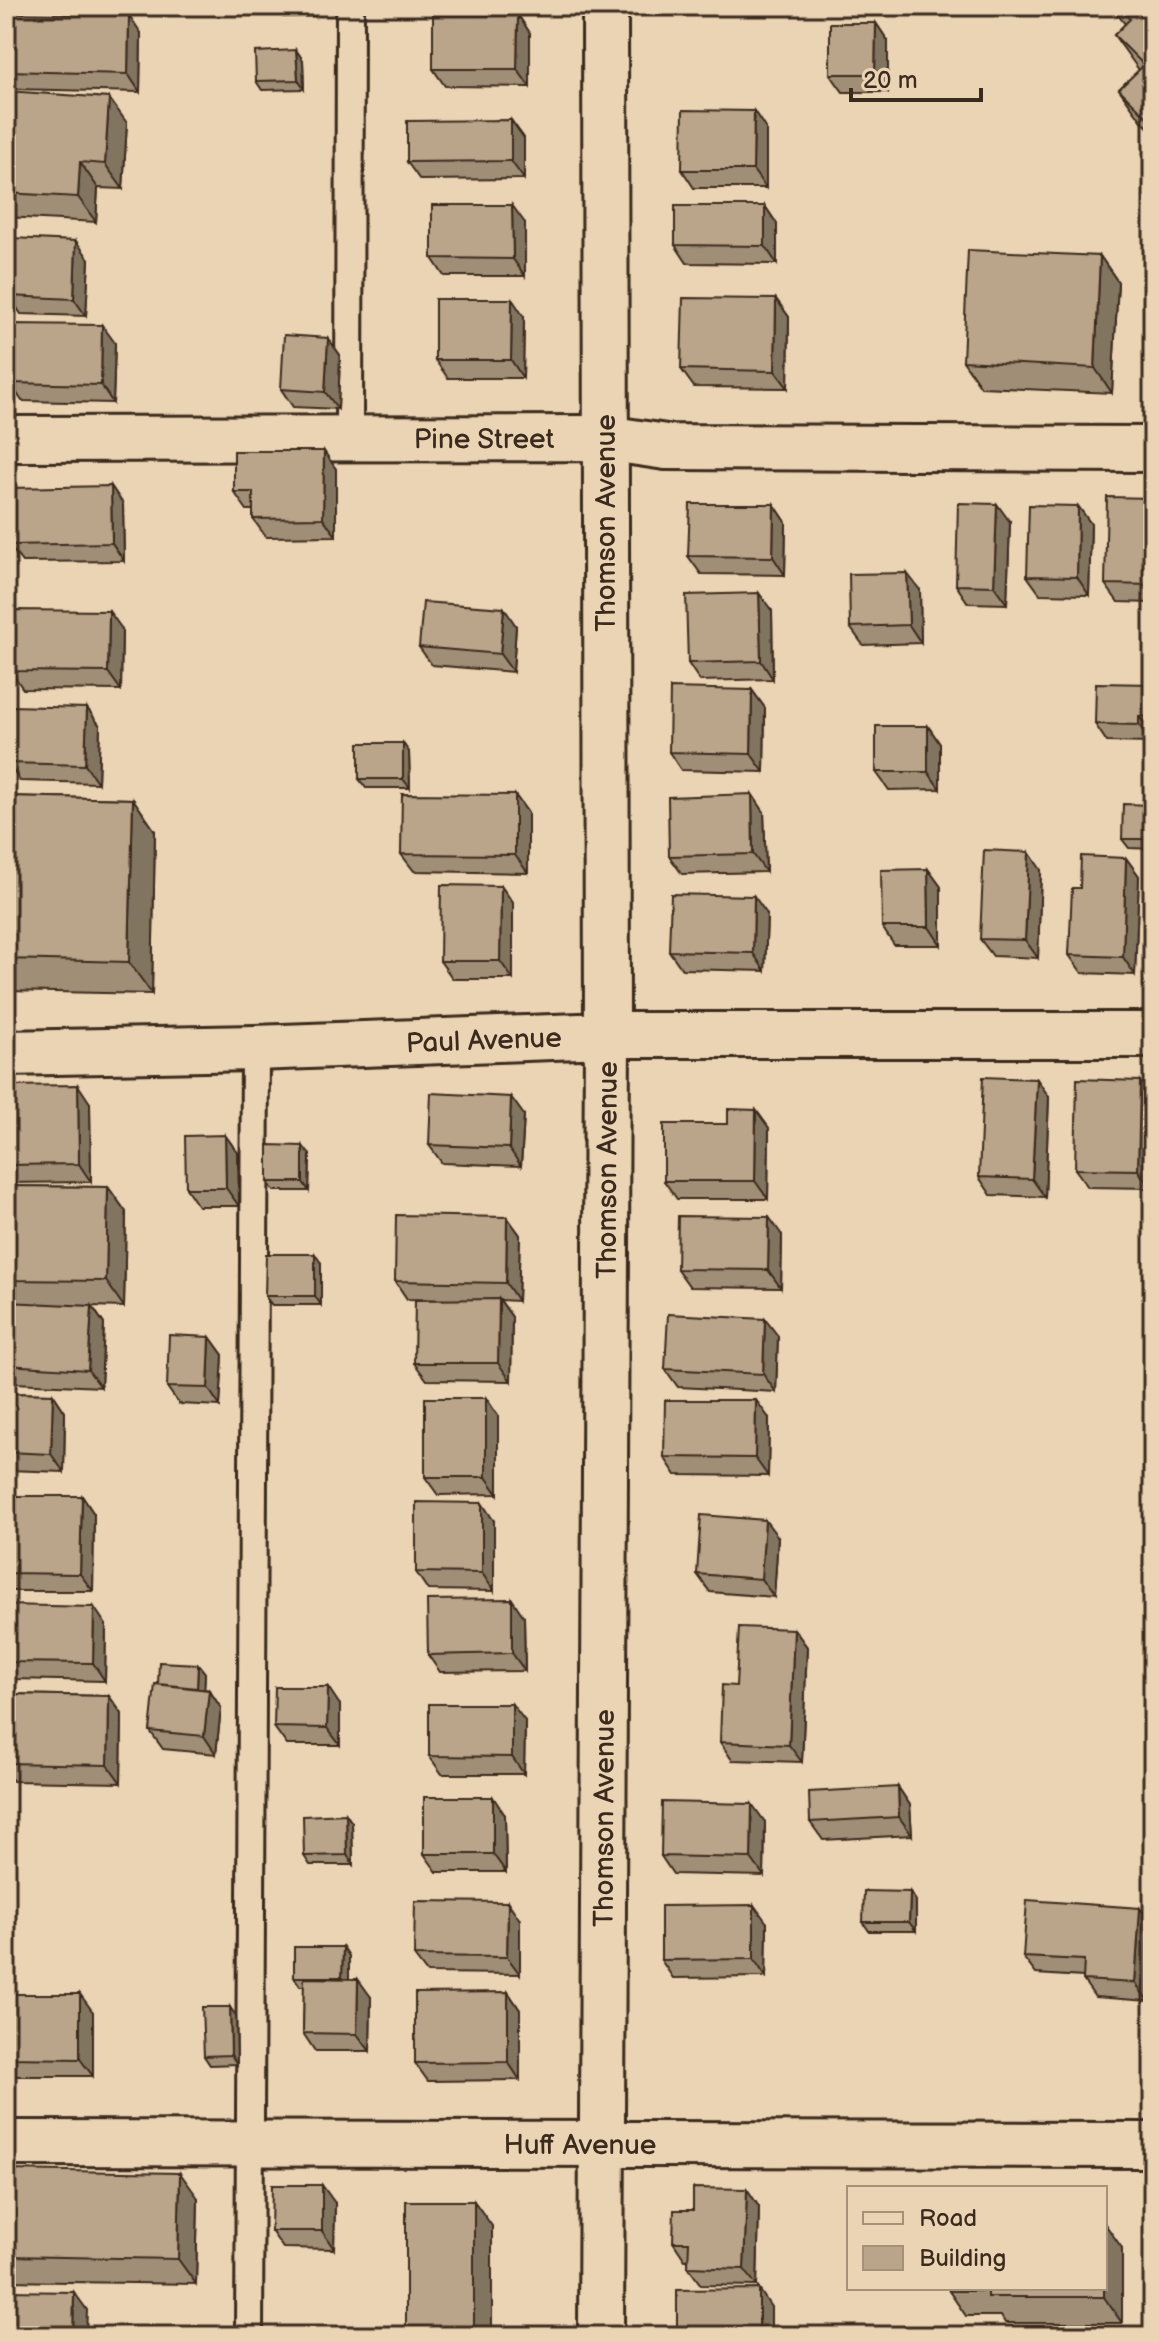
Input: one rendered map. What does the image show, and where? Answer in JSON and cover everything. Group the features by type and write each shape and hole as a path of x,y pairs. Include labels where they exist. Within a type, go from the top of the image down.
{"street":[{"name":"Thomson Avenue","path":"601,2336 607,1035 605,6"},
{"name":"Pine Street","path":"6,439 605,438 666,447 1153,449"},
{"name":"Paul Avenue","path":"6,1053 255,1048 607,1035 1153,1035"},
{"name":"Huff Avenue","path":"6,2143 1153,2145"}],"lane":[{"path":"349,438 350,6"},
{"path":"249,2336 255,1048"}],"building":[{"path":"308,6 308,7 276,8"},
{"path":"1117,6 1153,6 1153,123 1119,89 1144,65 1114,35 1130,19"},
{"path":"6,13 129,15 128,74 6,71"},
{"path":"433,14 518,15 517,69 433,69"},
{"path":"830,23 876,23 875,74 830,74"},
{"path":"296,50 298,80 256,81 255,52"},
{"path":"6,91 109,98 105,164 80,162 78,197 6,193"},
{"path":"683,110 754,111 753,170 682,170"},
{"path":"511,120 511,161 407,162 407,121"},
{"path":"432,205 512,205 513,259 432,258"},
{"path":"675,206 765,206 765,246 675,245"},
{"path":"11,238 76,241 74,299 9,296"},
{"path":"968,250 1100,256 1095,368 963,361"},
{"path":"683,298 776,299 775,371 681,369"},
{"path":"435,299 512,299 511,360 435,360"},
{"path":"11,324 102,325 101,385 10,383"},
{"path":"284,335 328,338 325,392 281,389"},
{"path":"234,451 324,451 323,518 253,519 253,492 234,492"},
{"path":"111,486 112,543 9,545 9,488"},
{"path":"1107,497 1153,498 1153,585 1105,584"},
{"path":"958,503 997,504 994,586 956,585"},
{"path":"690,504 774,504 773,557 688,556"},
{"path":"1029,505 1078,506 1077,577 1027,576"},
{"path":"907,573 909,625 850,627 849,574"},
{"path":"759,593 761,661 688,663 686,595"},
{"path":"423,602 504,608 500,654 419,647"},
{"path":"11,610 109,611 108,672 11,671"},
{"path":"1096,683 1153,684 1153,717 1139,716 1139,725 1095,724"},
{"path":"670,688 752,690 751,754 669,752"},
{"path":"10,706 87,708 85,765 8,763"},
{"path":"876,726 928,726 928,772 876,772"},
{"path":"359,743 403,743 403,779 359,779"},
{"path":"402,794 515,795 515,855 401,854"},
{"path":"752,794 753,854 669,856 668,797"},
{"path":"6,796 133,799 129,962 6,959"},
{"path":"1123,804 1151,805 1150,839 1122,839"},
{"path":"984,850 1029,852 1025,940 980,939"},
{"path":"1081,856 1126,858 1123,957 1069,955 1072,888 1080,888"},
{"path":"928,869 929,927 882,927 881,870"},
{"path":"441,885 501,886 500,961 440,961"},
{"path":"671,894 754,896 753,953 669,951"},
{"path":"983,1077 1037,1079 1032,1179 979,1177"},
{"path":"1077,1079 1140,1081 1138,1170 1075,1169"},
{"path":"78,1085 79,1164 6,1165 6,1086"},
{"path":"431,1093 511,1097 509,1148 429,1145"},
{"path":"728,1109 756,1110 755,1181 664,1181 664,1124 728,1124"},
{"path":"225,1135 226,1188 186,1188 185,1136"},
{"path":"268,1145 303,1146 303,1182 268,1182"},
{"path":"6,1186 108,1187 106,1281 6,1280"},
{"path":"396,1215 507,1217 506,1283 395,1281"},
{"path":"678,1216 769,1217 768,1270 677,1269"},
{"path":"266,1254 315,1254 315,1296 265,1296"},
{"path":"499,1299 498,1363 414,1363 415,1300"},
{"path":"6,1302 92,1306 88,1370 6,1365"},
{"path":"668,1314 765,1319 763,1374 665,1369"},
{"path":"169,1335 210,1337 208,1388 167,1387"},
{"path":"6,1393 53,1394 51,1454 6,1452"},
{"path":"425,1398 486,1398 486,1477 425,1477"},
{"path":"665,1400 756,1400 755,1458 664,1457"},
{"path":"6,1496 82,1496 80,1574 6,1573"},
{"path":"416,1502 482,1503 482,1573 416,1572"},
{"path":"701,1515 765,1520 761,1579 697,1574"},
{"path":"512,1599 512,1653 428,1655 427,1600"},
{"path":"6,1605 94,1607 93,1663 6,1662"},
{"path":"739,1627 794,1629 789,1745 720,1742 722,1685 736,1686"},
{"path":"159,1662 198,1664 197,1688 158,1684"},
{"path":"155,1684 209,1690 204,1736 150,1731"},
{"path":"275,1687 328,1687 327,1728 274,1727"},
{"path":"6,1694 109,1696 108,1765 6,1763"},
{"path":"429,1704 512,1704 512,1757 429,1756"},
{"path":"898,1787 899,1817 810,1822 809,1792"},
{"path":"424,1797 493,1797 493,1854 424,1854"},
{"path":"662,1802 752,1804 751,1858 661,1856"},
{"path":"346,1814 347,1855 304,1856 303,1816"},
{"path":"864,1891 910,1892 909,1922 863,1922"},
{"path":"1027,1900 1140,1908 1135,1983 1083,1980 1084,1960 1023,1957"},
{"path":"415,1901 508,1902 507,1957 414,1956"},
{"path":"754,1905 754,1959 661,1960 661,1906"},
{"path":"294,1947 343,1947 342,1977 294,1977"},
{"path":"304,1978 358,1979 357,2034 303,2033"},
{"path":"508,1992 508,2062 415,2063 415,1993"},
{"path":"6,1994 80,1994 80,2059 6,2058"},
{"path":"202,2007 230,2007 231,2055 204,2056"},
{"path":"6,2170 180,2173 178,2259 6,2256"},
{"path":"272,2185 322,2185 322,2231 271,2231"},
{"path":"693,2188 747,2189 744,2269 688,2267 689,2242 673,2242 674,2210 693,2210"},
{"path":"406,2201 474,2201 474,2336 406,2336"},
{"path":"759,2289 759,2336 677,2336 677,2290"},
{"path":"1104,2290 1104,2297 987,2297 987,2291 949,2291"},
{"path":"6,2291 74,2292 73,2336 6,2336"},
{"path":"262,2330 303,2330 303,2336 262,2336"}]}
